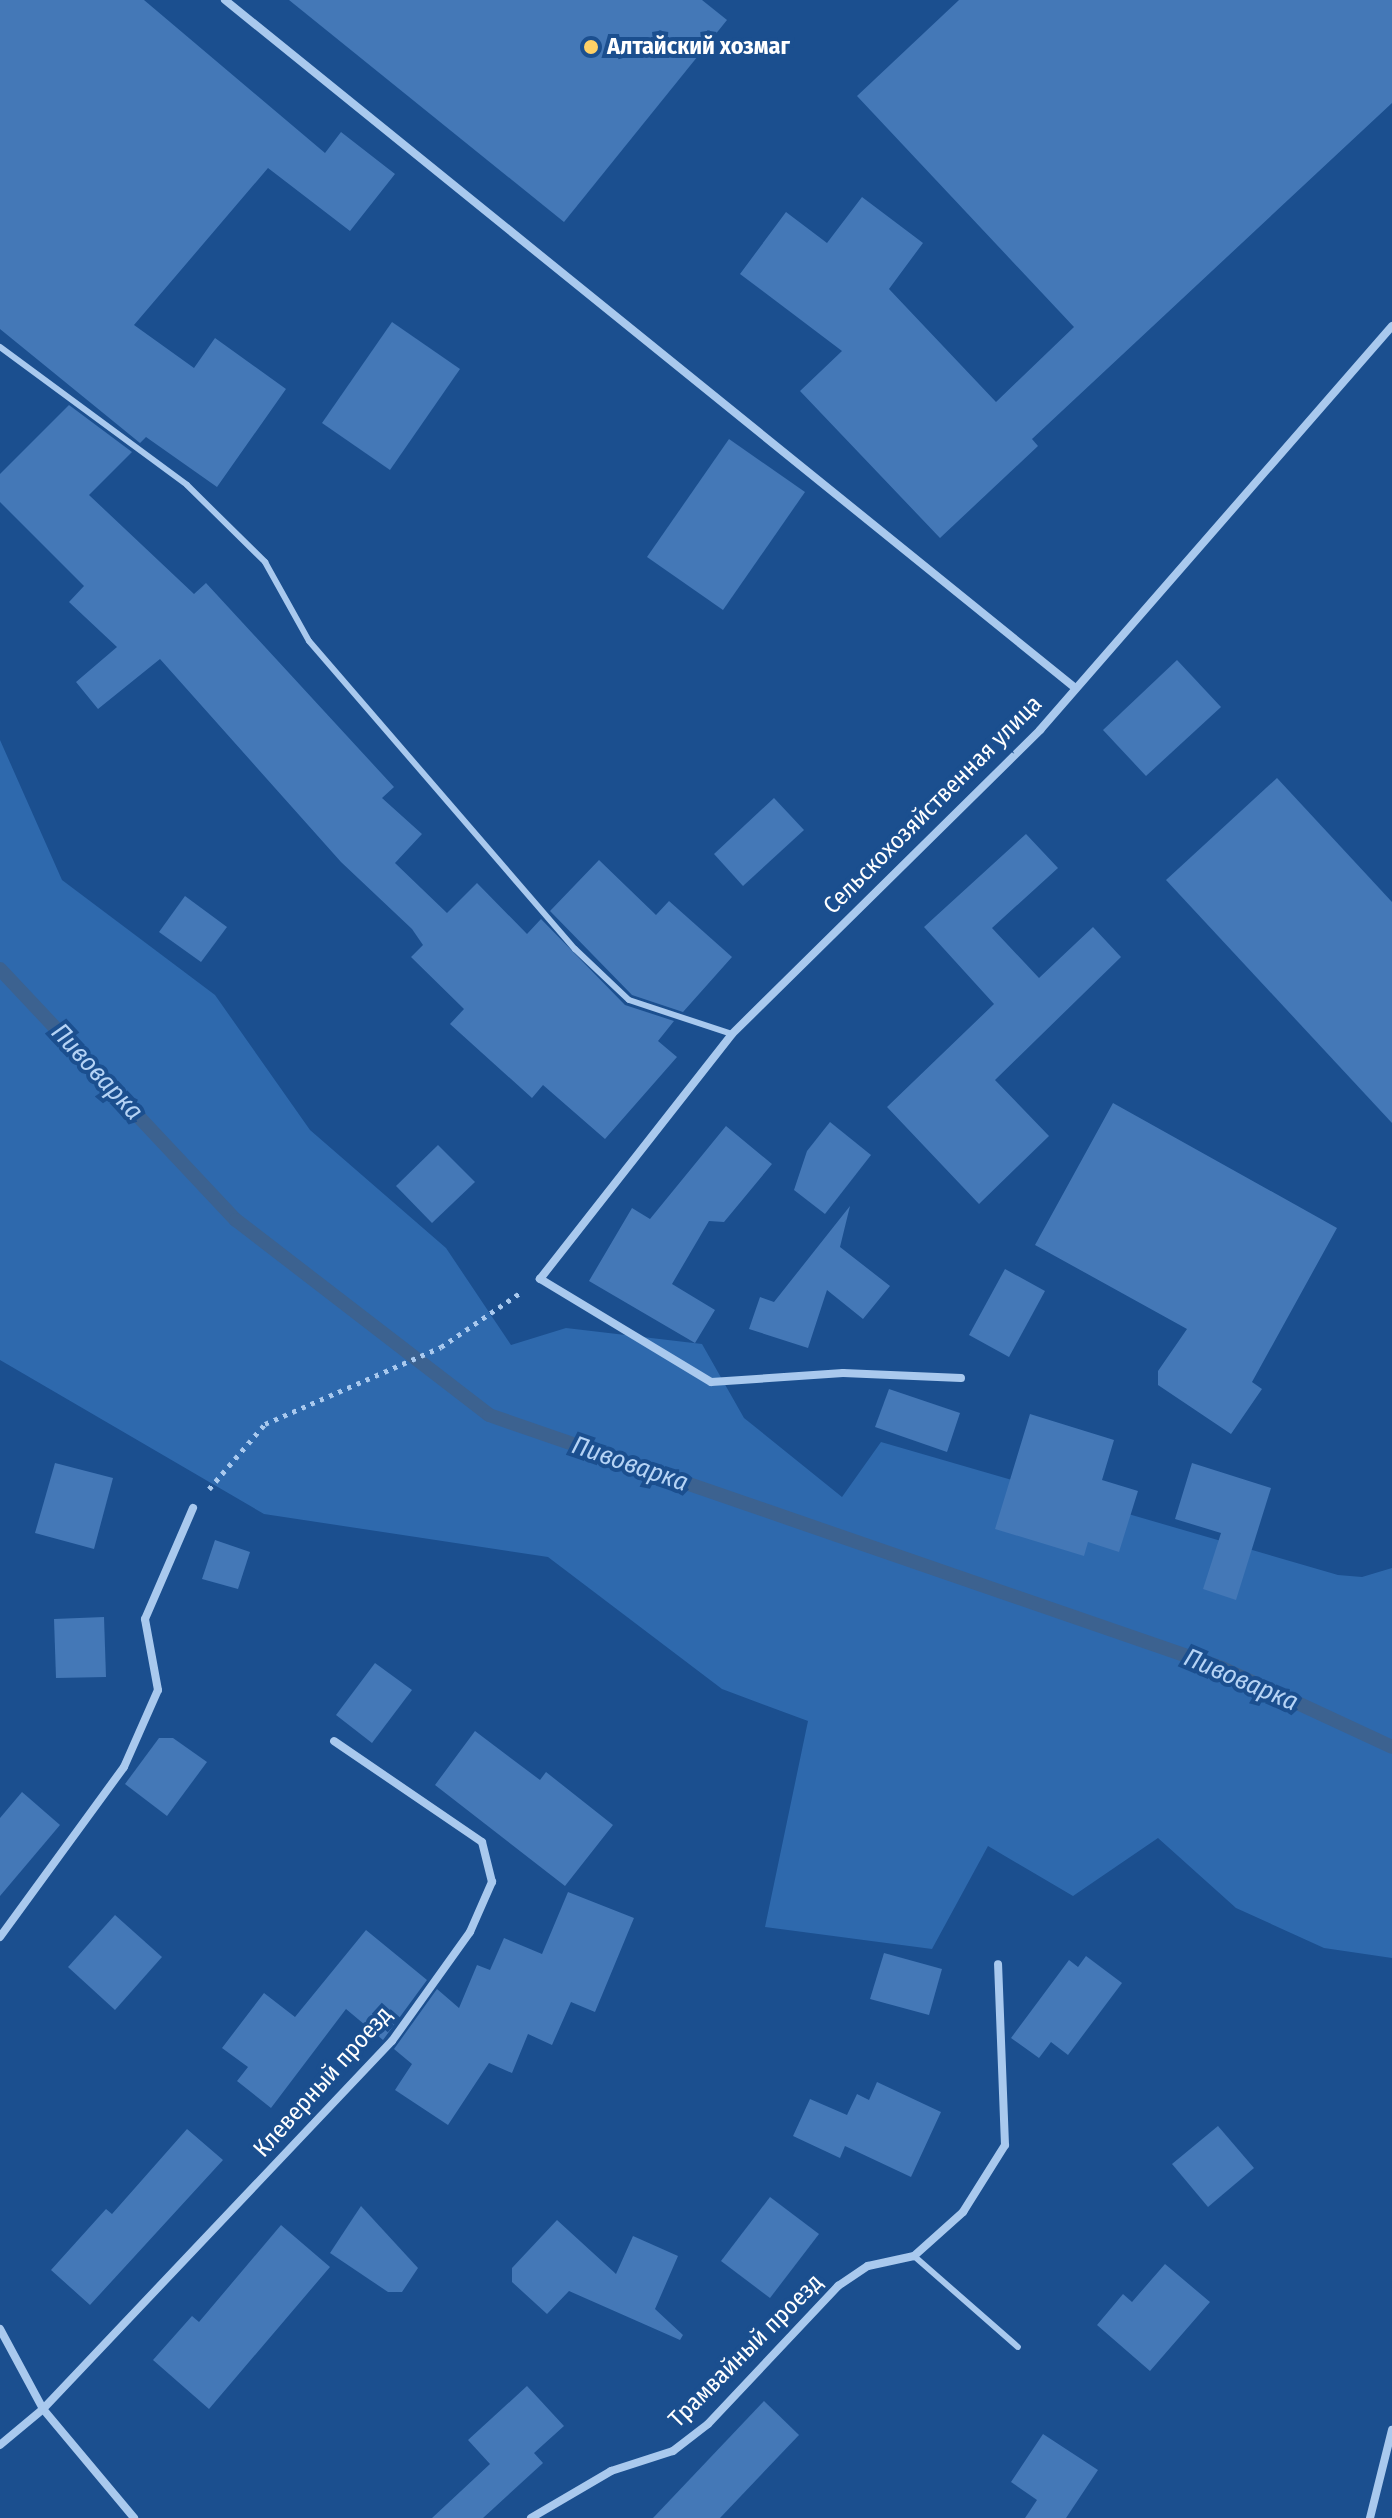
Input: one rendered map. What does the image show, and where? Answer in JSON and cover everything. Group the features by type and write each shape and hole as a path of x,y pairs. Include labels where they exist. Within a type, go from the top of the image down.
{"street":[{"path":"225,0 1074,687"},
{"name":"Сельскохозяйственная улица","path":"540,1279 732,1034 1040,730 1074,687 1392,326"},
{"path":"540,1279 711,1382 843,1373 961,1378"},
{"path":"0,1937 129,1755 158,1690 145,1619 193,1508"},
{"name":"Клеверный проезд","path":"0,2445 43,2409 392,2041 470,1932 492,1882 482,1842 334,1741"},
{"name":"Трамвайный проезд","path":"531,2518 611,2471 673,2451 708,2424 838,2286 868,2266 914,2256 963,2212 1005,2145 998,1964"},
{"path":"0,2329 43,2409 134,2518"},
{"path":"1370,2518 1392,2430"}],"lane":[{"path":"0,347 187,485 265,562 309,641 575,949 629,1000 732,1034"},
{"path":"914,2256 1018,2347"}],"path":[{"path":"193,1508 265,1424 441,1347 540,1279"}],"shaded area":[{"path":"0,740 62,880 215,995 310,1130 446,1248 511,1345 566,1328 702,1344 744,1418 842,1497 881,1442 1338,1575 1362,1577 1392,1568 1392,1958 1324,1948 1236,1908 1158,1838 1073,1896 988,1846 932,1949 765,1927 808,1721 722,1689 548,1557 264,1514 0,1360"}],"building":[{"path":"0,0 144,0 325,153 341,132 395,174 350,231 268,168 134,325 194,368 215,338 286,389 217,487 146,437 140,443 0,329"},
{"path":"289,0 702,0 727,20 564,222"},
{"path":"959,0 1392,0 1392,103 1032,439 1038,446 940,538 800,391 842,351 740,274 786,212 827,243 862,197 923,243 889,289 996,402 1074,327 857,96"},
{"path":"392,322 460,369 390,470 322,423"},
{"path":"69,405 132,452 89,495 194,594 206,583 394,787 382,798 422,834 395,863 447,913 477,883 527,934 541,919 625,1005 674,1021 658,1041 677,1057 605,1139 543,1085 532,1098 450,1024 464,1009 411,957 423,945 412,929 341,862 160,659 98,709 76,682 117,647 69,602 84,586 0,502 0,474"},
{"path":"729,439 805,492 723,610 647,557"},
{"path":"1177,660 1221,707 1146,776 1103,730"},
{"path":"1277,778 1392,902 1392,1123 1166,880"},
{"path":"774,798 804,830 743,886 714,854"},
{"path":"1026,834 1058,868 992,928 1039,978 1093,927 1121,957 995,1080 1049,1136 979,1204 887,1107 994,1004 924,927"},
{"path":"599,860 656,915 669,901 732,957 683,1012 632,995 550,911"},
{"path":"185,896 227,927 201,962 159,932"},
{"path":"1113,1103 1337,1228 1252,1382 1262,1389 1231,1434 1158,1385 1158,1371 1187,1329 1035,1245"},
{"path":"830,1122 871,1155 825,1214 794,1190 807,1151"},
{"path":"726,1126 772,1164 724,1222 709,1221 672,1284 715,1310 695,1343 589,1281 632,1208 650,1219"},
{"path":"438,1145 475,1182 432,1223 396,1186"},
{"path":"850,1206 840,1247 890,1286 863,1319 827,1290 808,1348 749,1329 760,1297 774,1302"},
{"path":"1005,1269 1045,1291 1009,1357 969,1335"},
{"path":"889,1389 960,1413 947,1452 875,1427"},
{"path":"1030,1414 1114,1440 1102,1480 1138,1491 1119,1552 1088,1542 1084,1556 995,1529"},
{"path":"55,1463 113,1478 94,1549 35,1533"},
{"path":"1192,1463 1271,1488 1236,1600 1203,1589 1221,1533 1175,1519"},
{"path":"215,1540 250,1552 238,1589 202,1579"},
{"path":"104,1617 106,1677 56,1678 54,1619"},
{"path":"375,1663 412,1690 372,1743 336,1715"},
{"path":"475,1731 540,1780 546,1772 613,1825 565,1886 435,1785"},
{"path":"159,1738 173,1738 207,1762 167,1816 125,1784"},
{"path":"22,1792 60,1825 0,1896 0,1818"},
{"path":"568,1892 634,1918 595,2012 571,2002 552,2045 528,2034 512,2073 489,2063 448,2125 395,2090 412,2064 394,2049 437,1989 459,2008 477,1965 490,1970 504,1938 542,1954"},
{"path":"115,1915 162,1957 115,2010 68,1967"},
{"path":"366,1930 427,1980 383,2040 346,2009 271,2108 237,2081 248,2067 222,2048 264,1993 295,2017"},
{"path":"884,1953 942,1969 929,2015 870,1999"},
{"path":"1086,1956 1122,1983 1068,2055 1051,2042 1039,2058 1011,2038 1069,1960 1078,1967"},
{"path":"877,2082 941,2112 911,2177 845,2146 840,2158 793,2136 810,2099 847,2115 857,2094 869,2100"},
{"path":"1218,2126 1254,2168 1208,2207 1172,2164"},
{"path":"187,2129 223,2160 90,2305 51,2270 106,2209 112,2214"},
{"path":"770,2197 819,2234 770,2298 721,2261"},
{"path":"361,2206 418,2268 402,2292 388,2292 330,2253"},
{"path":"557,2220 616,2274 633,2236 678,2256 655,2309 683,2335 680,2340 569,2291 547,2314 512,2282 512,2268"},
{"path":"281,2225 330,2267 209,2409 153,2360 192,2316 199,2322"},
{"path":"1165,2264 1210,2302 1150,2371 1097,2325 1123,2294 1132,2302"},
{"path":"527,2386 564,2426 534,2453 543,2463 483,2518 432,2518 490,2464 468,2440"},
{"path":"764,2401 799,2435 720,2518 653,2518"},
{"path":"1043,2434 1098,2470 1066,2518 1025,2518 1037,2500 1011,2482"}],"waterway":[{"name":"Пивоварка","path":"0,969 236,1220 489,1415 1222,1668 1392,1747"}],"place":[{"name":"Алтайский хозмаг","path":"591,47"}]}
